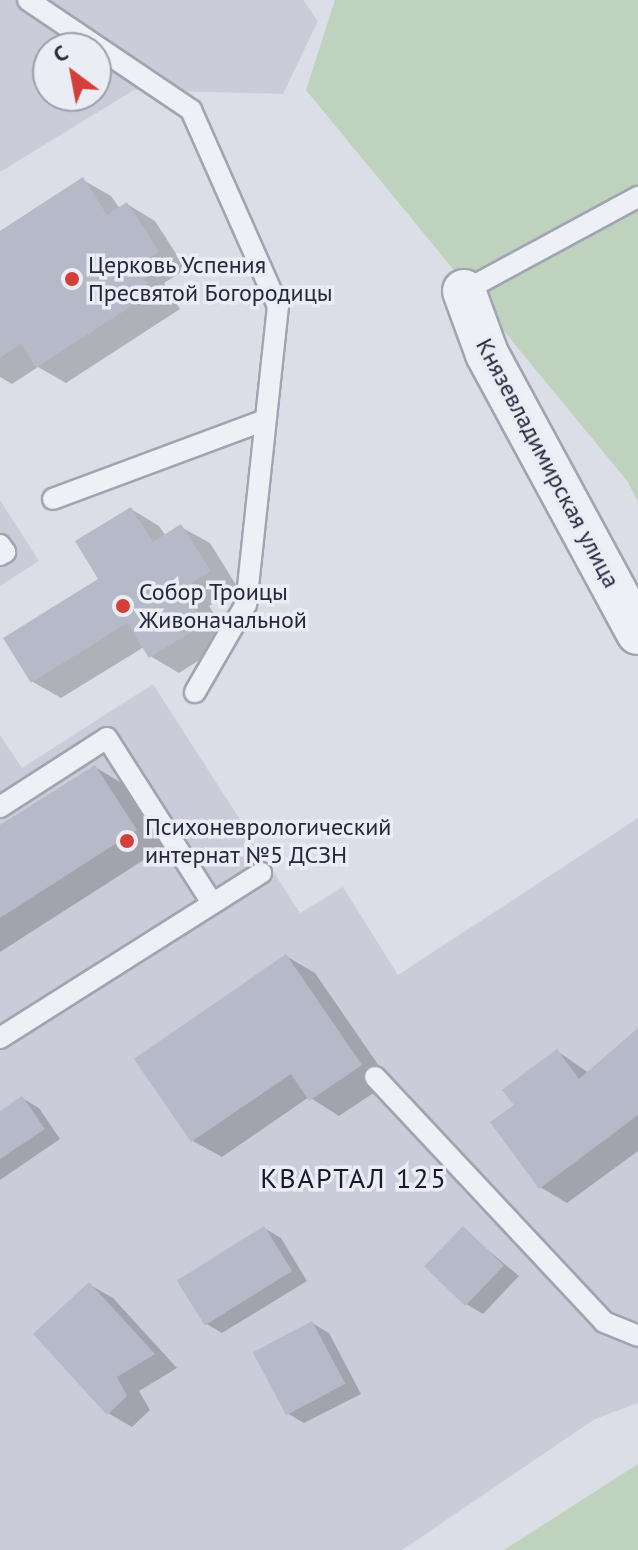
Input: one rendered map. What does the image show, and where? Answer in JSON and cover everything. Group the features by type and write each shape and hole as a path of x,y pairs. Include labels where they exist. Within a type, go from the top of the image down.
{"street":[{"name":"Князевладимирская улица","path":"464,291 487,354 638,633"}],"lane":[{"path":"28,0 191,110 278,306 246,604 195,692"},
{"path":"464,291 638,197"},
{"path":"53,499 265,420"},
{"path":"0,545 5,552 0,555"},
{"path":"0,807 107,738 212,903"},
{"path":"0,1038 261,873"},
{"path":"375,1077 604,1322 638,1336"}],"shaded area":[{"path":"0,0 303,0 318,21 283,94 134,90 112,103 112,32 32,32 32,112 98,112 0,172"},
{"path":"0,500 39,561 0,586"},
{"path":"153,684 300,913 343,887 398,975 638,818 638,1403 595,1419 402,1550 0,1550 0,735 22,768"}],"green space":[{"path":"335,0 638,0 638,502 628,482 306,90"},
{"path":"638,1464 638,1550 504,1550"}],"building":[{"name":"Церковь Успения Пресвятой Богородицы","path":"83,177 107,215 127,202 159,252 136,266 153,292 36,368 21,344 0,358 0,231"},
{"name":"Собор Троицы Живоначальной","path":"131,507 153,542 181,524 211,571 182,589 204,624 149,658 127,623 31,683 3,638 98,579 75,541"},
{"path":"95,765 137,830 0,918 0,825"},
{"path":"286,954 362,1065 309,1101 291,1074 191,1142 134,1059"},
{"path":"638,1028 638,1115 539,1189 490,1122 514,1105 502,1090 557,1049 579,1079"},
{"path":"22,1096 45,1129 0,1159 0,1111"},
{"path":"264,1226 292,1271 205,1326 177,1281"},
{"path":"463,1226 504,1266 465,1306 424,1266"},
{"path":"89,1282 155,1354 117,1377 127,1396 107,1415 33,1334"},
{"path":"312,1321 345,1384 286,1415 253,1352"}],"place":[{"name":"Церковь Успения Пресвятой Богородицы","path":"72,279"},
{"name":"Собор Троицы Живоначальной","path":"123,606"},
{"name":"Психоневрологический интернат №5 ДСЗН","path":"127,841"}],"district":[{"name":"КВАРТАЛ 125","path":"354,1178"}]}
